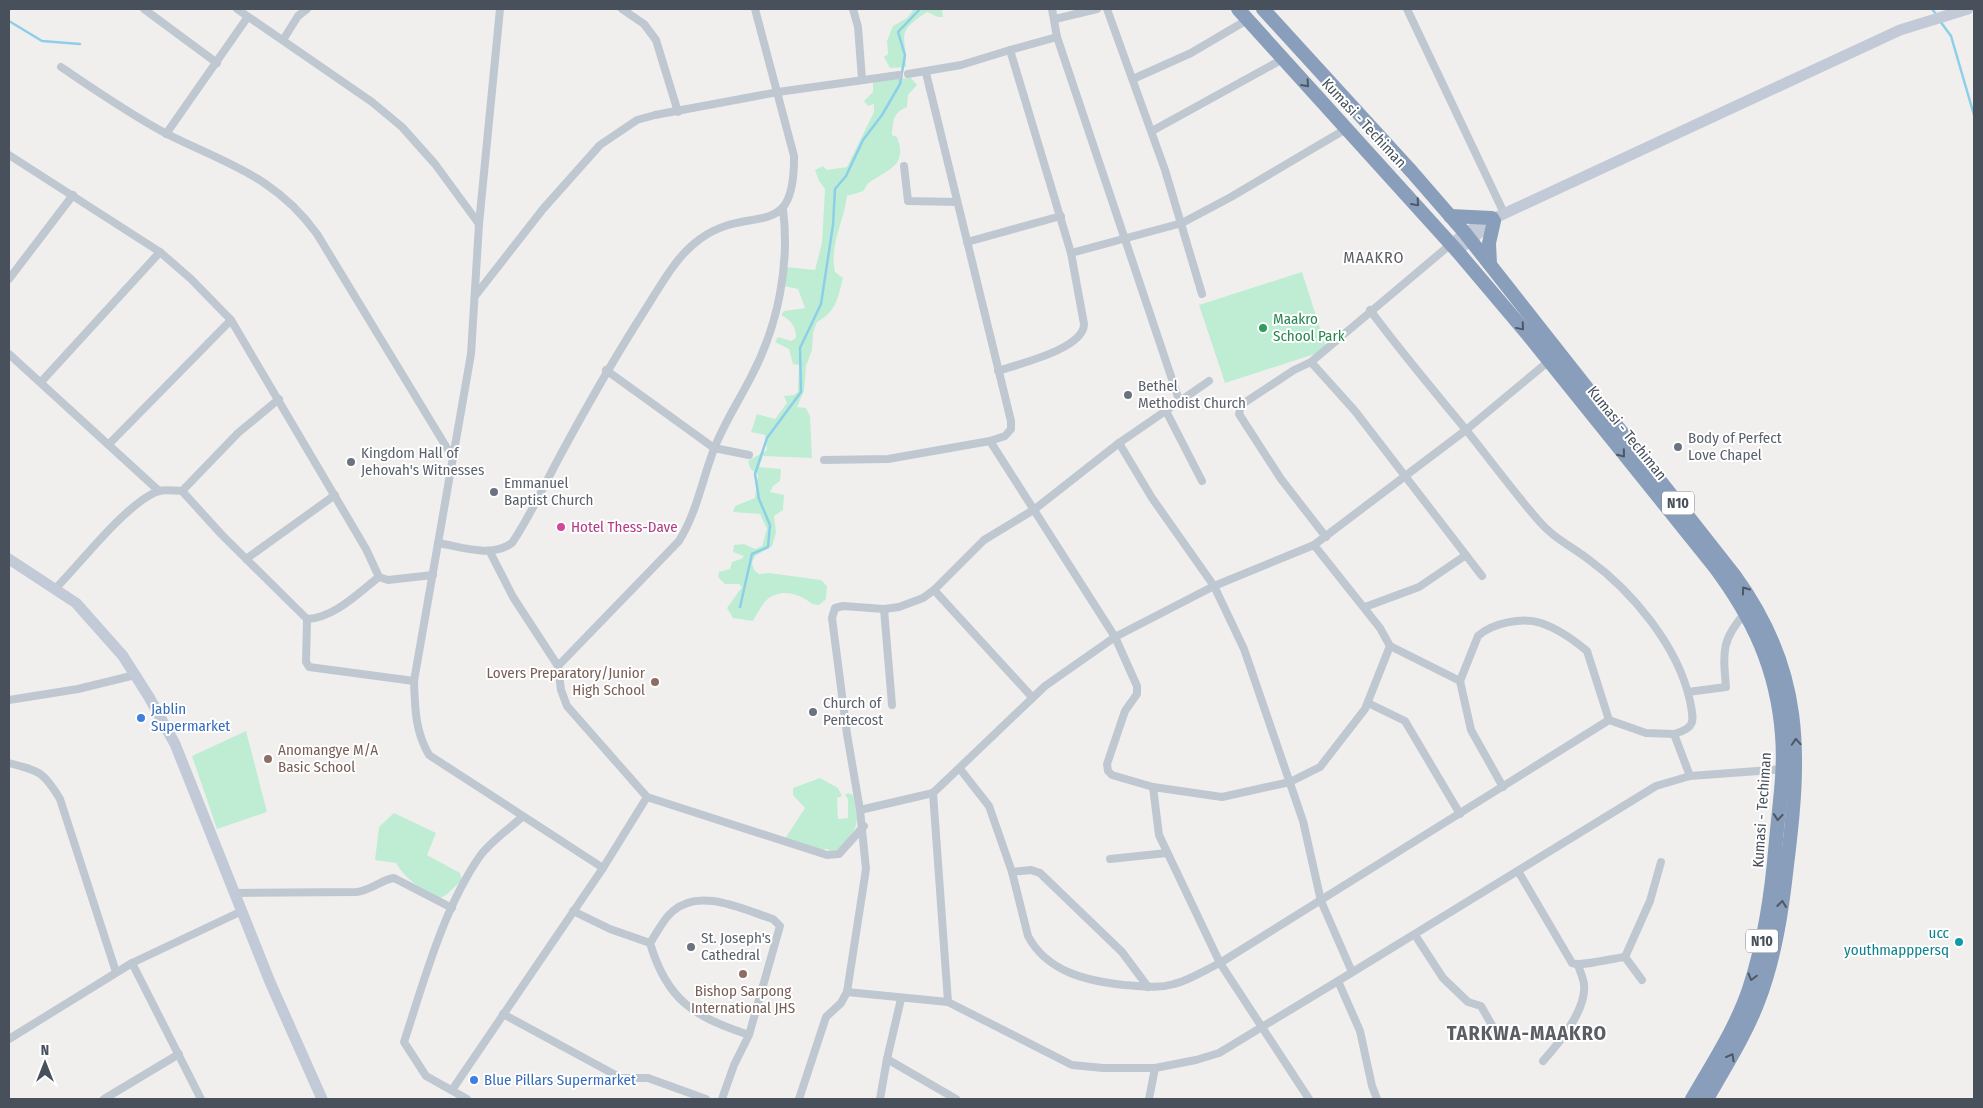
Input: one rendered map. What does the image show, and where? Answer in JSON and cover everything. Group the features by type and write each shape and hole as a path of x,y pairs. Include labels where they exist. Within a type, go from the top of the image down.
{"highway":[{"name":"Kumasi - Techiman","path":"1238,9 1454,247 1549,361 1714,566 1753,624 1772,675 1790,769 1767,920 1752,981 1736,1020 1692,1099"},
{"name":"N10","path":"1262,9 1450,216 1490,264 1754,602 1768,629 1789,688 1796,741 1790,769 1781,913 1766,974 1751,1018 1707,1099"},
{"path":"1450,216 1496,217 1490,243 1490,264"}],"street":[{"path":"144,9 217,63"},
{"path":"237,9 372,102 402,127 435,164 478,224"},
{"path":"284,40 298,16 307,9"},
{"path":"500,9 478,224 471,354 414,681 418,730 420,739 429,755 603,868"},
{"path":"622,9 644,24 656,40 678,112"},
{"path":"558,666 679,541 698,502 714,448 753,373 774,318 785,251 783,209 791,194 794,178 794,156 754,9"},
{"path":"853,9 858,27 862,79"},
{"path":"1052,9 1057,37 1126,238 1151,322 1179,400"},
{"path":"1055,19 1097,9"},
{"path":"1107,9 1152,131 1182,223 1202,294"},
{"path":"1407,9 1496,217"},
{"path":"1326,537 1281,480 1239,414 1241,405 1294,370 1310,362 1370,310 1467,236 1496,217 1900,30 1926,20 1968,9"},
{"path":"166,134 248,18"},
{"path":"1133,80 1191,53 1247,20"},
{"path":"908,74 926,73 1057,37"},
{"path":"998,371 1046,356 1076,341 1082,333 1084,324 1071,253 1010,50"},
{"path":"1152,131 1283,59"},
{"path":"61,67 166,134 235,164 290,202 303,215 453,458"},
{"path":"824,460 888,459 990,441 1005,436 1011,429 1011,421 926,73"},
{"path":"475,296 543,209 600,145 637,120 778,92 899,75"},
{"path":"1071,253 1182,223 1231,197 1346,129"},
{"path":"9,155 160,252 191,279 231,320 366,549 379,578"},
{"path":"904,166 908,201 957,202"},
{"path":"9,279 73,195"},
{"path":"438,543 490,552 502,550 512,543 606,370 676,263 700,239 723,226 766,217 783,209"},
{"path":"967,242 1061,216"},
{"path":"42,382 160,252"},
{"path":"1370,310 1423,380 1546,529 1587,558 1635,602 1669,649 1688,692 1693,716 1692,724 1687,730 1674,734 1646,733 1609,720"},
{"path":"109,444 231,320"},
{"path":"9,354 160,491"},
{"path":"860,810 933,792 960,769 1060,673 1115,637 1214,586 1314,545 1466,430 1549,361"},
{"path":"1310,362 1355,411 1482,576"},
{"path":"606,370 714,448 749,455"},
{"path":"799,1099 826,1017 841,1003 847,992 865,882 864,826 847,734 832,618 835,608 843,606 884,608 909,604 934,590 984,540 1035,509 1119,443 1209,381"},
{"path":"56,588 113,526 142,502 160,491 182,490 238,433 279,399"},
{"path":"1166,411 1202,482"},
{"path":"990,441 1115,637 1137,691 1125,711 1106,768 1112,775 1153,787 1222,797 1290,782 1320,767 1368,703 1390,646"},
{"path":"1119,443 1152,498 1214,586 1244,650 1290,782 1308,841 1321,901 1352,972"},
{"path":"182,490 307,619 306,662 309,667 361,672 414,681"},
{"path":"246,558 335,495"},
{"path":"1314,545 1380,628 1390,646 1460,681"},
{"path":"490,552 513,597 558,666 561,690 567,706 647,797 827,855 839,854 864,826"},
{"path":"1364,607 1419,587 1466,555"},
{"path":"9,559 56,588 76,603 100,628 135,675 175,744 270,982 322,1099"},
{"path":"307,619 317,618 332,612 379,578 388,580 433,575"},
{"path":"934,590 1032,698"},
{"path":"884,608 892,704"},
{"path":"1688,692 1726,687 1725,647 1732,628 1746,612"},
{"path":"1502,787 1471,730 1460,681 1478,636 1484,631 1503,623 1539,622 1587,651 1609,720"},
{"path":"9,700 78,689 135,675"},
{"path":"1368,703 1405,721 1460,814"},
{"path":"960,769 989,806 1012,872 1028,936 1041,954 1080,978 1148,987 1174,984 1220,963 1609,720"},
{"path":"1674,734 1690,776"},
{"path":"9,762 34,769 49,781 60,799 116,972"},
{"path":"847,992 901,999 948,1002 1072,1065 1103,1068 1155,1068 1210,1056 1338,982 1656,786 1690,776 1790,769"},
{"path":"1153,787 1157,828 1220,963 1310,1099"},
{"path":"933,792 948,1002"},
{"path":"452,1090 603,868 647,797"},
{"path":"467,1099 426,1076 404,1042 428,970 452,908 481,855 522,817"},
{"path":"1110,858 1168,853"},
{"path":"1625,957 1650,901 1661,862"},
{"path":"1012,872 1030,870 1040,873 1122,952 1148,987"},
{"path":"1518,870 1572,963 1578,965 1610,958 1625,957"},
{"path":"234,893 363,892 376,883 394,878 452,908"},
{"path":"650,943 671,912 692,902 717,902 778,922 780,932 749,1036 734,1065 722,1099"},
{"path":"9,1039 132,963 242,911"},
{"path":"573,911 610,929 650,943"},
{"path":"1415,935 1443,978 1468,1002 1481,1006 1497,1034"},
{"path":"650,943 662,976 680,1001 716,1024 749,1036"},
{"path":"1625,957 1642,980"},
{"path":"132,963 201,1099"},
{"path":"1543,1061 1566,1035 1584,996 1584,983 1578,965"},
{"path":"1338,982 1360,1031 1372,1086 1377,1099"},
{"path":"880,1099 887,1058 901,999"},
{"path":"503,1014 621,1078 648,1078 706,1099"},
{"path":"104,1099 179,1054"},
{"path":"887,1058 956,1099"},
{"path":"1149,1099 1155,1068"}],"green space":[{"path":"914,9 942,9 943,17 927,12 910,25 904,35 906,67 890,68 884,57 888,54 887,41 893,26 907,18"},
{"path":"911,78 917,85 908,95 907,107 896,115 893,126 892,135 897,137 900,146 898,160 890,169 869,183 863,191 847,196 834,252 835,272 843,278 835,304 828,314 817,322 813,333 812,350 806,366 804,391 797,407 806,408 810,416 812,458 763,456 759,467 781,469 780,481 773,486 770,492 784,495 783,510 774,516 776,533 772,546 755,556 752,563 754,570 759,574 769,573 821,580 827,586 826,599 819,605 812,604 792,594 781,593 767,600 753,621 733,618 727,608 742,587 739,584 725,584 718,577 719,572 730,569 732,562 744,556 733,552 734,545 744,544 755,549 762,546 767,529 760,514 733,512 735,506 755,498 758,475 750,468 748,461 767,450 765,435 751,432 757,414 775,419 787,403 784,396 794,395 798,392 799,365 793,364 789,349 775,342 778,337 791,341 796,338 792,324 781,315 784,311 805,308 798,289 784,286 786,267 815,270 822,243 825,189 819,181 815,170 823,166 827,170 847,167 874,112 874,104 868,106 864,101 873,92 873,80"},
{"name":"Maakro School Park","path":"1302,272 1327,350 1225,383 1199,305"},
{"path":"246,731 267,812 217,829 192,756"},
{"path":"820,778 838,788 842,796 837,798 838,819 848,818 848,799 845,795 848,793 853,795 857,813 856,826 838,850 826,849 817,851 785,839 805,808 793,795 793,788"},
{"path":"394,813 436,833 427,855 460,873 462,880 446,895 440,898 427,892 409,879 396,863 375,860 379,827"}],"waterway":[{"path":"740,607 752,554 768,547 770,525 759,499 755,474 767,438 801,392 800,348 821,304 833,225 835,189 846,176 863,140 882,115 900,84 905,55 898,32 920,9"},
{"path":"1932,9 1936,14"},
{"path":"9,21 42,41 80,44"},
{"path":"1940,21 1951,36 1974,115"}],"place":[{"name":"Maakro School Park","path":"1263,328"},
{"name":"Bethel Methodist Church","path":"1128,395"},
{"name":"Body of Perfect Love Chapel","path":"1678,447"},
{"name":"Kingdom Hall of Jehovah's Witnesses","path":"351,462"},
{"name":"Emmanuel Baptist Church","path":"494,492"},
{"name":"Hotel Thess-Dave","path":"561,527"},
{"name":"Lovers Preparatory/Junior High School","path":"655,682"},
{"name":"Church of Pentecost","path":"813,712"},
{"name":"Jablin Supermarket","path":"141,718"},
{"name":"Anomangye M/A Basic School","path":"268,759"},
{"name":"ucc youthmapppersq","path":"1959,942"},
{"name":"St. Joseph's Cathedral","path":"691,947"},
{"name":"Bishop Sarpong International JHS","path":"743,974"},
{"name":"Blue Pillars Supermarket","path":"474,1080"}],"district":[{"name":"MAAKRO","path":"1374,257"},
{"name":"TARKWA-MAAKRO","path":"1527,1033"}]}
